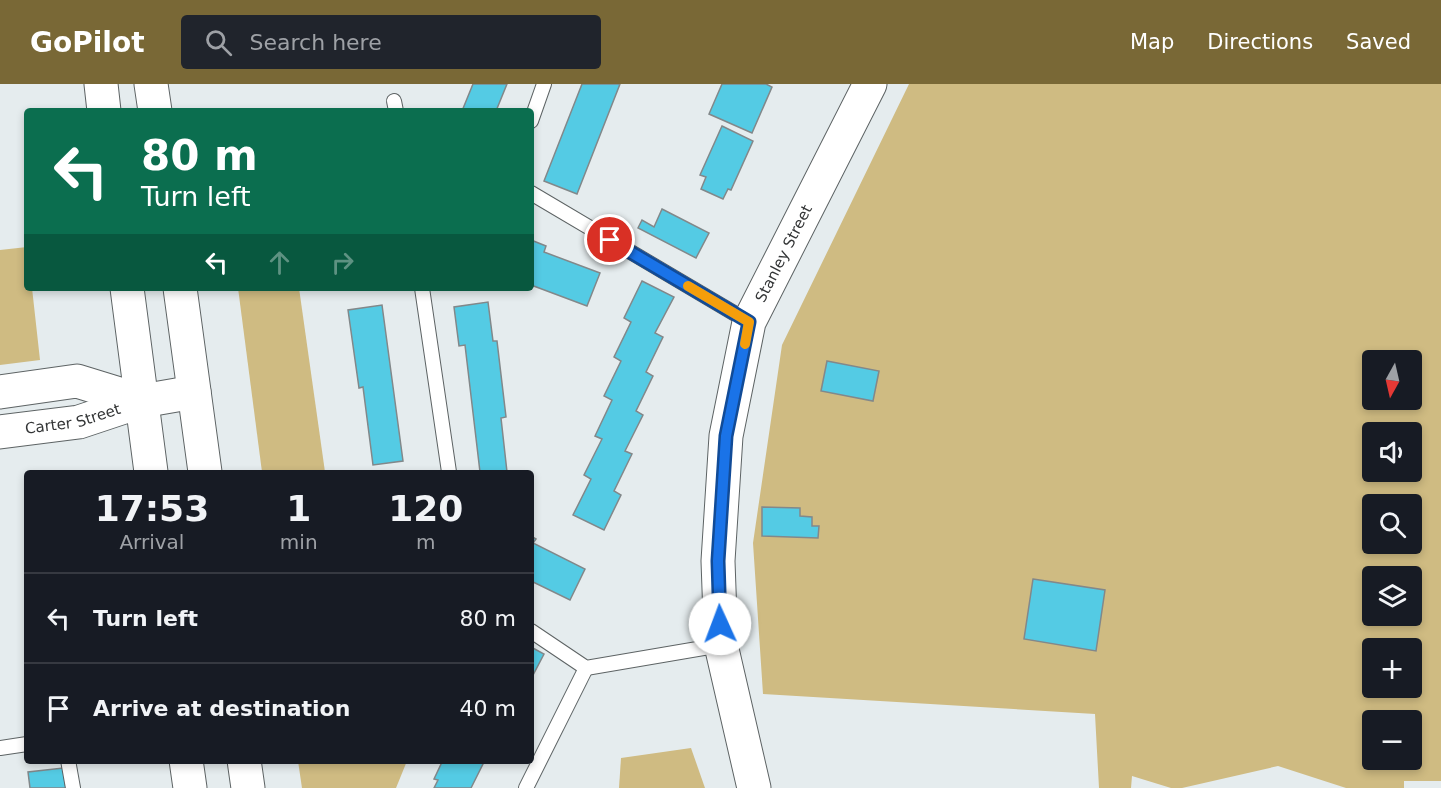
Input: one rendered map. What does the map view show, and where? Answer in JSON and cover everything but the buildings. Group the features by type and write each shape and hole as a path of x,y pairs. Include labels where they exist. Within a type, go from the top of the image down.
{"street":[{"path":"100,84 104,108"},
{"path":"151,84 155,108"},
{"name":"Stanley Street","path":"754,788 721,645 718,561 726,436 749,322 870,84"},
{"path":"127,291 151,470"},
{"path":"180,291 205,470"},
{"name":"Carter Street","path":"0,392 77,381 142,401"},
{"name":"Carter Street","path":"0,432 79,422 142,401 194,392"},
{"path":"186,764 189,788"},
{"path":"245,764 248,788"}],"lane":[{"path":"534,112 544,84"},
{"path":"534,195 749,322"},
{"path":"422,291 449,470"},
{"path":"534,633 586,668 721,645"},
{"path":"526,788 586,668"},
{"path":"0,748 24,744"},
{"path":"69,764 73,788"}],"shaded area":[{"path":"909,84 1441,84 1441,781 1404,781 1404,788 1346,788 1278,766 1182,788 1171,788 1132,776 1131,788 1099,788 1095,714 763,694 753,543 782,345"},
{"path":"24,247 24,291 32,291 40,360 0,365 0,250"},
{"path":"238,291 299,291 325,470 262,470"},
{"path":"691,748 705,788 619,788 621,758"},
{"path":"299,764 406,764 396,788 302,788"}],"slow traffic":[{"path":"688,286 749,322 745,344"}],"route":[{"path":"610,240 749,322 726,436 718,561 720,624"}]}
